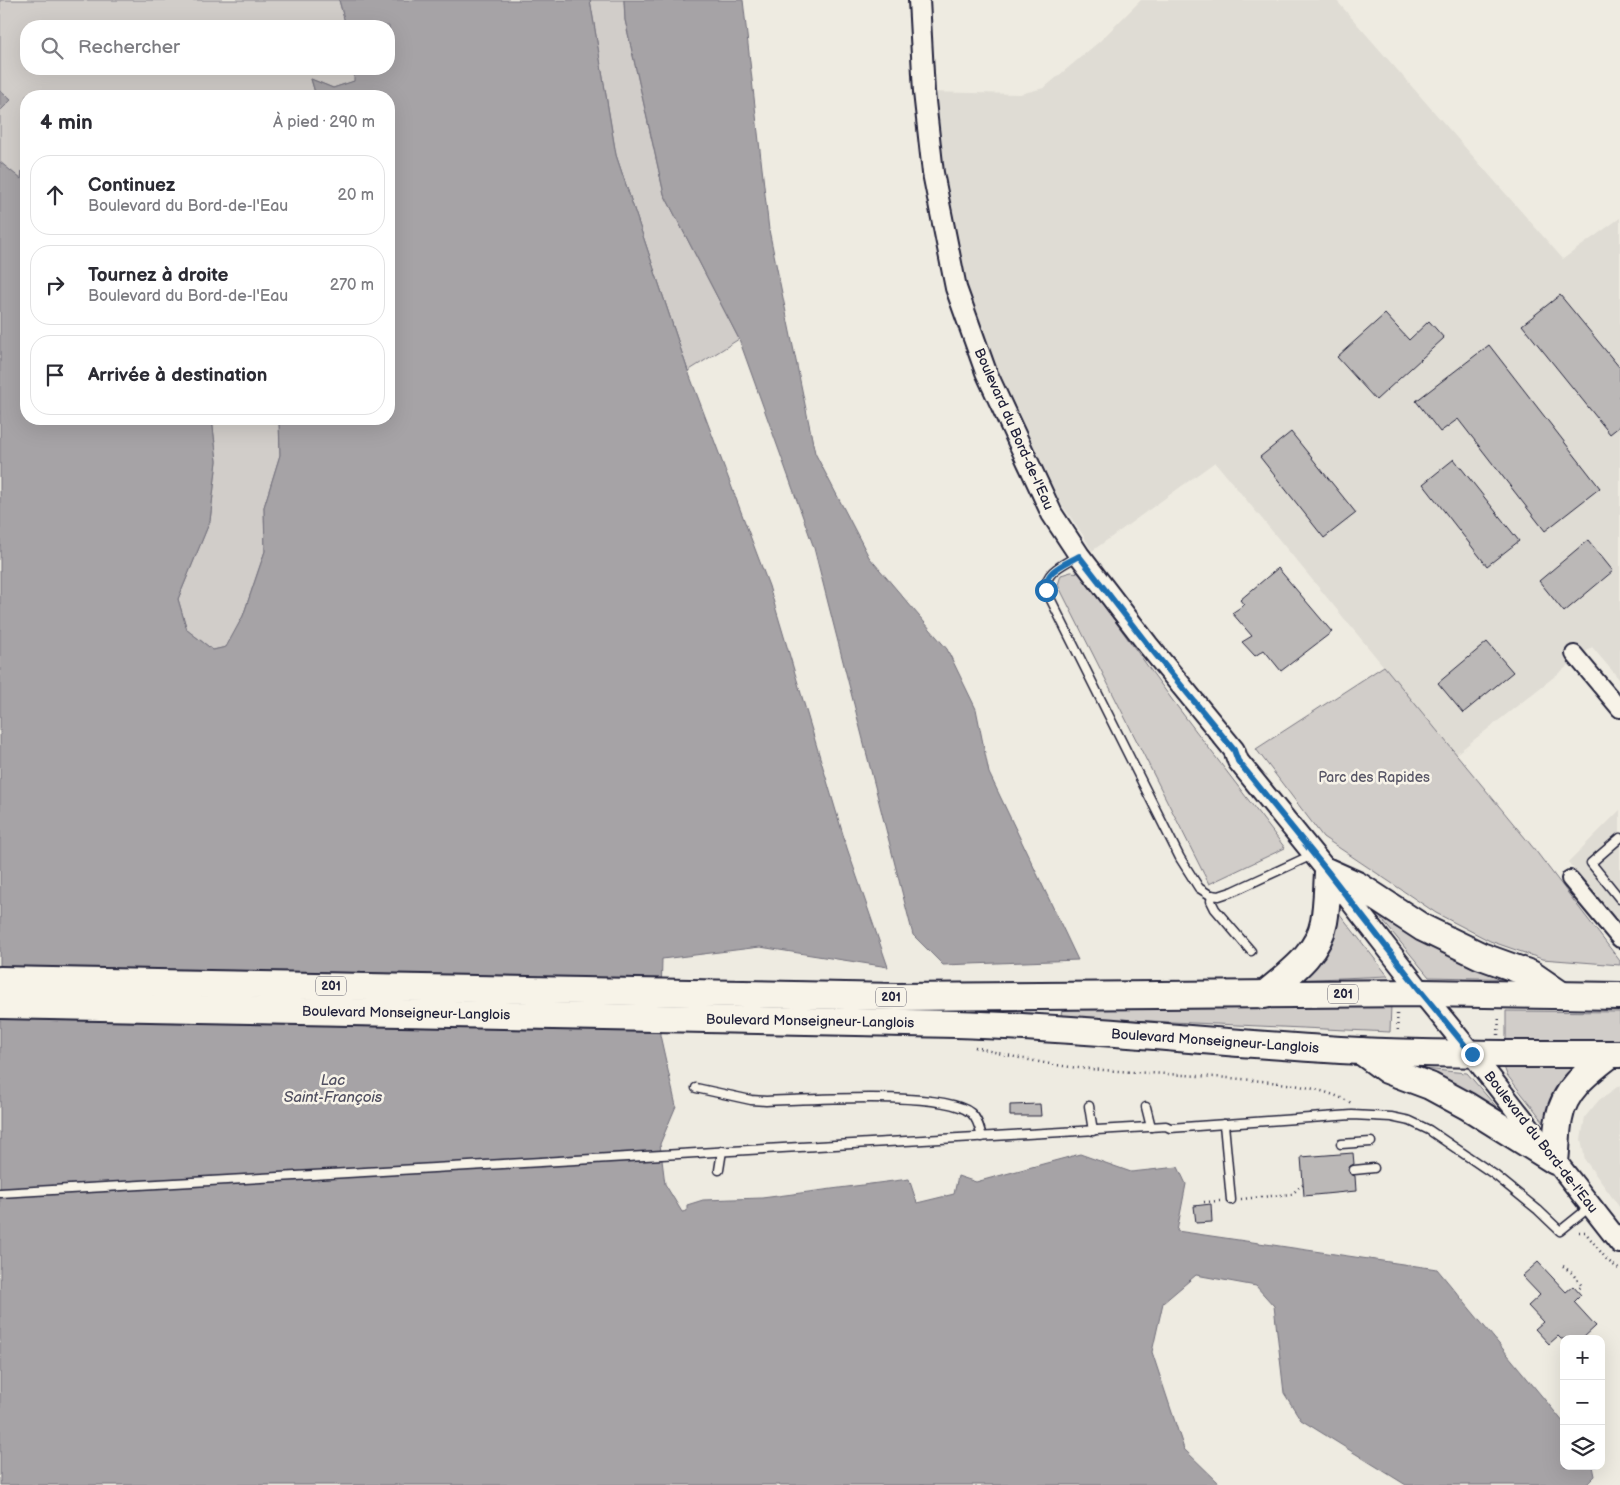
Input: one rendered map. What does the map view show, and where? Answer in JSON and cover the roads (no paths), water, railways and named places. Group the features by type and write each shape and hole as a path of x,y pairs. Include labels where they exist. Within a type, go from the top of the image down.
{"highway":[{"path":"1320,863 1436,935 1481,956 1531,974 1560,994"},
{"path":"1264,995 1305,960 1315,946 1324,924 1320,863"},
{"name":"Boulevard Monseigneur-Langlois","path":"0,980 661,1005 1012,1026 1361,1051 1472,1054 1616,1054"},
{"name":"Boulevard Monseigneur-Langlois","path":"0,1005 661,1005 896,997 1422,993 1620,996"},
{"path":"1361,1051 1387,1070 1430,1086 1461,1102 1555,1161 1559,1117 1566,1098 1579,1081 1616,1054"}],"street":[{"name":"Boulevard du Bord-de-l'Eau","path":"920,0 924,92 933,173 956,288 986,372 1052,514 1079,556 1234,750 1238,761 1620,1243"},
{"path":"1574,654 1620,709"},
{"path":"1570,879 1620,939"}],"lane":[{"path":"1079,556 1051,573 1047,579 1046,590 1180,858 1200,888 1212,895 1219,896 1320,863"},
{"path":"1620,838 1591,864 1620,899"},
{"path":"1212,895 1211,901 1215,910 1251,951"},
{"path":"696,1088 751,1100 766,1101 896,1098 947,1103 962,1107 972,1113 976,1118 982,1137"},
{"path":"1089,1106 1093,1131"},
{"path":"1146,1107 1150,1127"},
{"path":"0,1193 1166,1126 1170,1128 1361,1115 1391,1117 1410,1121 1428,1130 1495,1175 1527,1200 1560,1231 1591,1206"},
{"path":"1224,1124 1231,1200"},
{"path":"1341,1144 1371,1142"},
{"path":"719,1170 722,1151"},
{"path":"1354,1170 1374,1168"}],"water":[{"name":"Lac Saint-François","path":"339,0 590,0 616,155 688,371 769,586 847,848 888,967 760,947 662,959 660,1035 676,1106 660,1144 665,1184 682,1212 687,1211 687,1205 703,1200 762,1198 909,1179 917,1203 954,1194 958,1176 976,1182 1080,1154 1131,1172 1178,1167 1186,1184 1177,1231 1437,1269 1560,1418 1560,1470 1594,1470 1595,1476 1586,1485 1406,1485 1301,1420 1284,1393 1274,1306 1256,1286 1196,1275 1163,1303 1152,1352 1184,1449 1221,1485 0,1485 0,162 20,178 20,425 213,425 217,461 210,521 178,599 187,630 213,650 226,647 243,616 265,551 264,507 280,455 279,425 395,425 395,90 314,90 311,79 333,88 354,81 354,75 395,75 395,20 344,20"},
{"path":"624,0 743,0 769,230 815,453 869,557 947,649 976,709 989,773 1078,960 943,965 913,935 814,548 739,339 664,194 625,20"},
{"path":"0,91 11,100 0,111"}],"park label":[{"name":"Parc des Rapides","path":"1374,777"}]}
